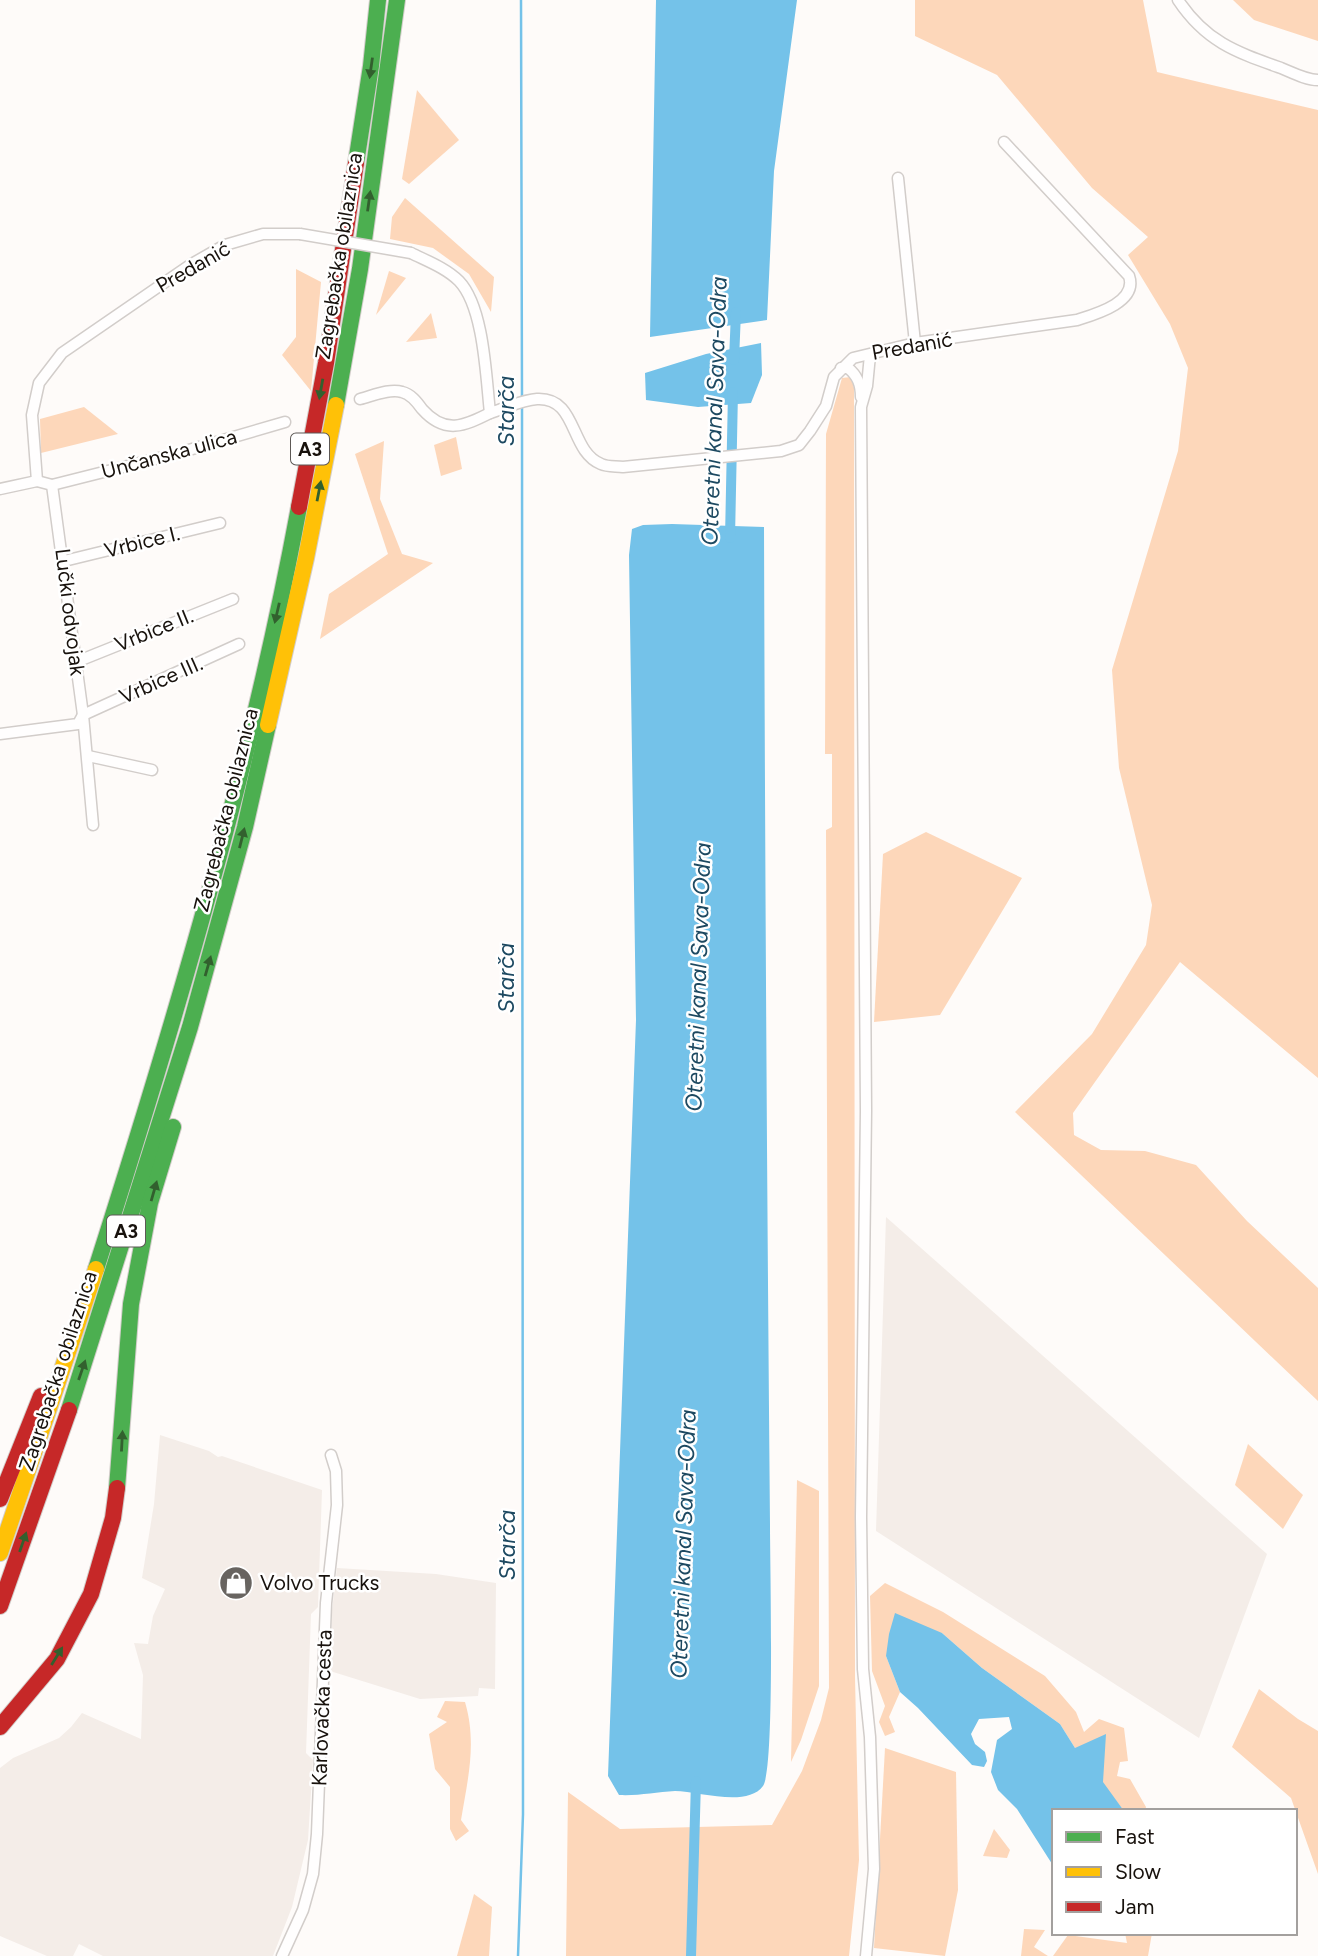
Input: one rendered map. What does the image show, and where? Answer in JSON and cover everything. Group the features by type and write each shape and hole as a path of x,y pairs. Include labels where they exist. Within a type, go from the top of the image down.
{"highway":[{"name":"Zagrebačka obilaznica","path":"0,1553 123,1188 209,893 291,550 326,363 371,66 378,0"},
{"name":"Zagrebačka obilaznica","path":"0,1606 84,1366 190,1027 244,827 306,558 360,269 397,0"},
{"path":"0,1727 57,1659 91,1594 113,1518 121,1460 131,1304 150,1203 194,1053 190,1027"},
{"path":"0,1499 59,1352 98,1228 123,1188"}],"street":[{"path":"1178,0 1194,22 1215,41 1243,54 1318,80"},
{"name":"Predanić","path":"841,368 853,358 915,343 1077,320 1094,315 1120,301 1129,291 1132,283 1129,276 1004,142"},
{"path":"898,178 915,343"},
{"name":"Predanić","path":"37,481 32,415 39,383 62,353 190,265 225,245 263,234 300,234 411,253 442,268 459,281 472,303 482,338 491,413"},
{"path":"861,407 867,386 870,355"},
{"path":"360,399 395,390 404,392 438,423 450,426 463,425 491,413 540,399 564,408 579,443 601,464 623,467 761,454 799,444 826,406 834,377 841,368 851,370 861,386 866,1111 861,1526 863,1669 870,1738 874,1869 866,1956"},
{"name":"Unčanska ulica","path":"52,485 175,454 285,422"},
{"path":"0,489 37,481 52,485"},
{"name":"Lučki odvojak","path":"52,485 88,756 93,825"},
{"name":"Vrbice I.","path":"64,561 220,523"},
{"name":"Vrbice II.","path":"76,662 233,599"},
{"name":"Vrbice III.","path":"0,734 78,724 83,715 240,645"},
{"path":"88,756 152,770"},
{"name":"Karlovačka cesta","path":"282,1956 303,1910 313,1874 317,1834 326,1603 337,1504 336,1471 331,1455"}],"shaded area":[{"path":"915,0 1143,0 1157,72 1318,110 1318,1078 1180,962 1073,1113 1074,1135 1101,1150 1145,1151 1196,1165 1247,1221 1318,1288 1318,1401 1015,1112 1092,1034 1146,945 1152,905 1119,768 1112,670 1178,451 1188,368 1170,324 1128,255 1148,237 1092,188 997,75 915,36"},
{"path":"1233,0 1318,0 1318,41 1254,20"},
{"path":"417,90 459,140 409,184 402,179"},
{"path":"405,198 494,277 491,312 469,274 433,248 390,239 392,217"},
{"path":"296,269 321,282 311,391 282,355 296,337"},
{"path":"389,271 406,278 376,315"},
{"path":"431,313 437,338 406,342"},
{"path":"851,377 854,388 855,1677 859,1860 849,1956 566,1956 568,1792 620,1829 772,1825 802,1771 821,1720 829,1688 826,830 832,827 832,754 825,754 826,434 842,378"},
{"path":"84,407 118,434 41,453 40,419"},
{"path":"456,437 462,469 441,476 434,445"},
{"path":"384,441 380,499 402,554 433,563 320,639 329,594 388,554 355,454"},
{"path":"926,832 1022,878 940,1015 874,1022 883,854"},
{"path":"886,1217 1267,1554 1199,1738 876,1531"},
{"path":"160,1435 209,1451 218,1457 222,1456 322,1490 318,1607 311,1614 306,1753 313,1760 308,1840 292,1907 273,1956 103,1956 79,1944 73,1956 47,1956 0,1936 0,1768 13,1758 59,1738 82,1713 141,1739 143,1675 134,1643 148,1644 153,1616 165,1589 142,1578 154,1504"},
{"path":"1248,1444 1303,1495 1283,1529 1235,1485"},
{"path":"797,1480 819,1491 819,1686 791,1762"},
{"path":"337,1568 436,1574 496,1583 495,1689 479,1688 478,1696 420,1699 330,1671"},
{"path":"885,1583 943,1612 1045,1676 1076,1712 1084,1732 1099,1719 1124,1728 1128,1761 1120,1762 1117,1776 1130,1779 1146,1809 1122,1809 1075,1748 1060,1724 982,1668 942,1633 886,1656 900,1692 889,1717 895,1732 885,1736 879,1722 885,1706 872,1671 870,1596"},
{"path":"1259,1689 1318,1731 1318,1874 1291,1798 1232,1747"},
{"path":"445,1701 465,1702 469,1717 470,1761 461,1820 469,1831 456,1841 450,1829 450,1787 435,1769 429,1734 447,1722 437,1717"},
{"path":"885,1748 956,1772 958,1890 945,1956 874,1948"},
{"path":"994,1829 1010,1850 1007,1858 983,1856"},
{"path":"474,1894 492,1907 489,1956 457,1956"},
{"path":"1024,1929 1045,1930 1034,1947 1048,1956 1021,1956"},
{"path":"1068,1935 1127,1943 1125,1935 1152,1935 1148,1956 1053,1956"}],"water":[{"path":"656,0 797,0 774,171 767,320 650,337"},
{"path":"761,343 762,375 751,403 698,407 646,400 645,373 706,354"},
{"path":"643,525 764,527 770,1706 767,1772 763,1786 756,1793 734,1797 675,1791 619,1795 608,1776 636,1020 629,555 632,529"},
{"path":"895,1613 942,1633 982,1668 1060,1724 1075,1748 1106,1734 1103,1782 1123,1809 1052,1809 1052,1864 1017,1809 998,1790 991,1772 997,1740 1012,1729 1009,1717 979,1719 971,1734 975,1744 985,1752 987,1761 984,1767 972,1765 900,1692 886,1656"}],"waterway":[{"name":"Starča","path":"521,0 522,399"},
{"name":"Oteretni kanal Sava-Odra","path":"734,360 736,312"},
{"name":"Oteretni kanal Sava-Odra","path":"730,538 733,392"},
{"name":"Starča","path":"518,1956 523,1814 522,405"},
{"name":"Oteretni kanal Sava-Odra","path":"691,1956 696,1781"}],"traffic: fast":[{"path":"356,163 378,0"},
{"path":"336,405 360,269 397,0"},
{"path":"96,1269 210,891 258,700 299,507"},
{"path":"69,1410 190,1027 245,827 268,725"},
{"path":"117,1488 131,1304 150,1203 173,1127"}],"traffic: slow":[{"path":"268,725 306,558 336,405"},
{"path":"0,1553 96,1269"}],"traffic: jam":[{"path":"299,507 326,363 356,163"},
{"path":"0,1499 41,1396"},
{"path":"0,1606 69,1410"},
{"path":"0,1727 57,1659 91,1594 113,1518 117,1488"}],"place":[{"name":"Volvo Trucks","path":"236,1583"}]}
